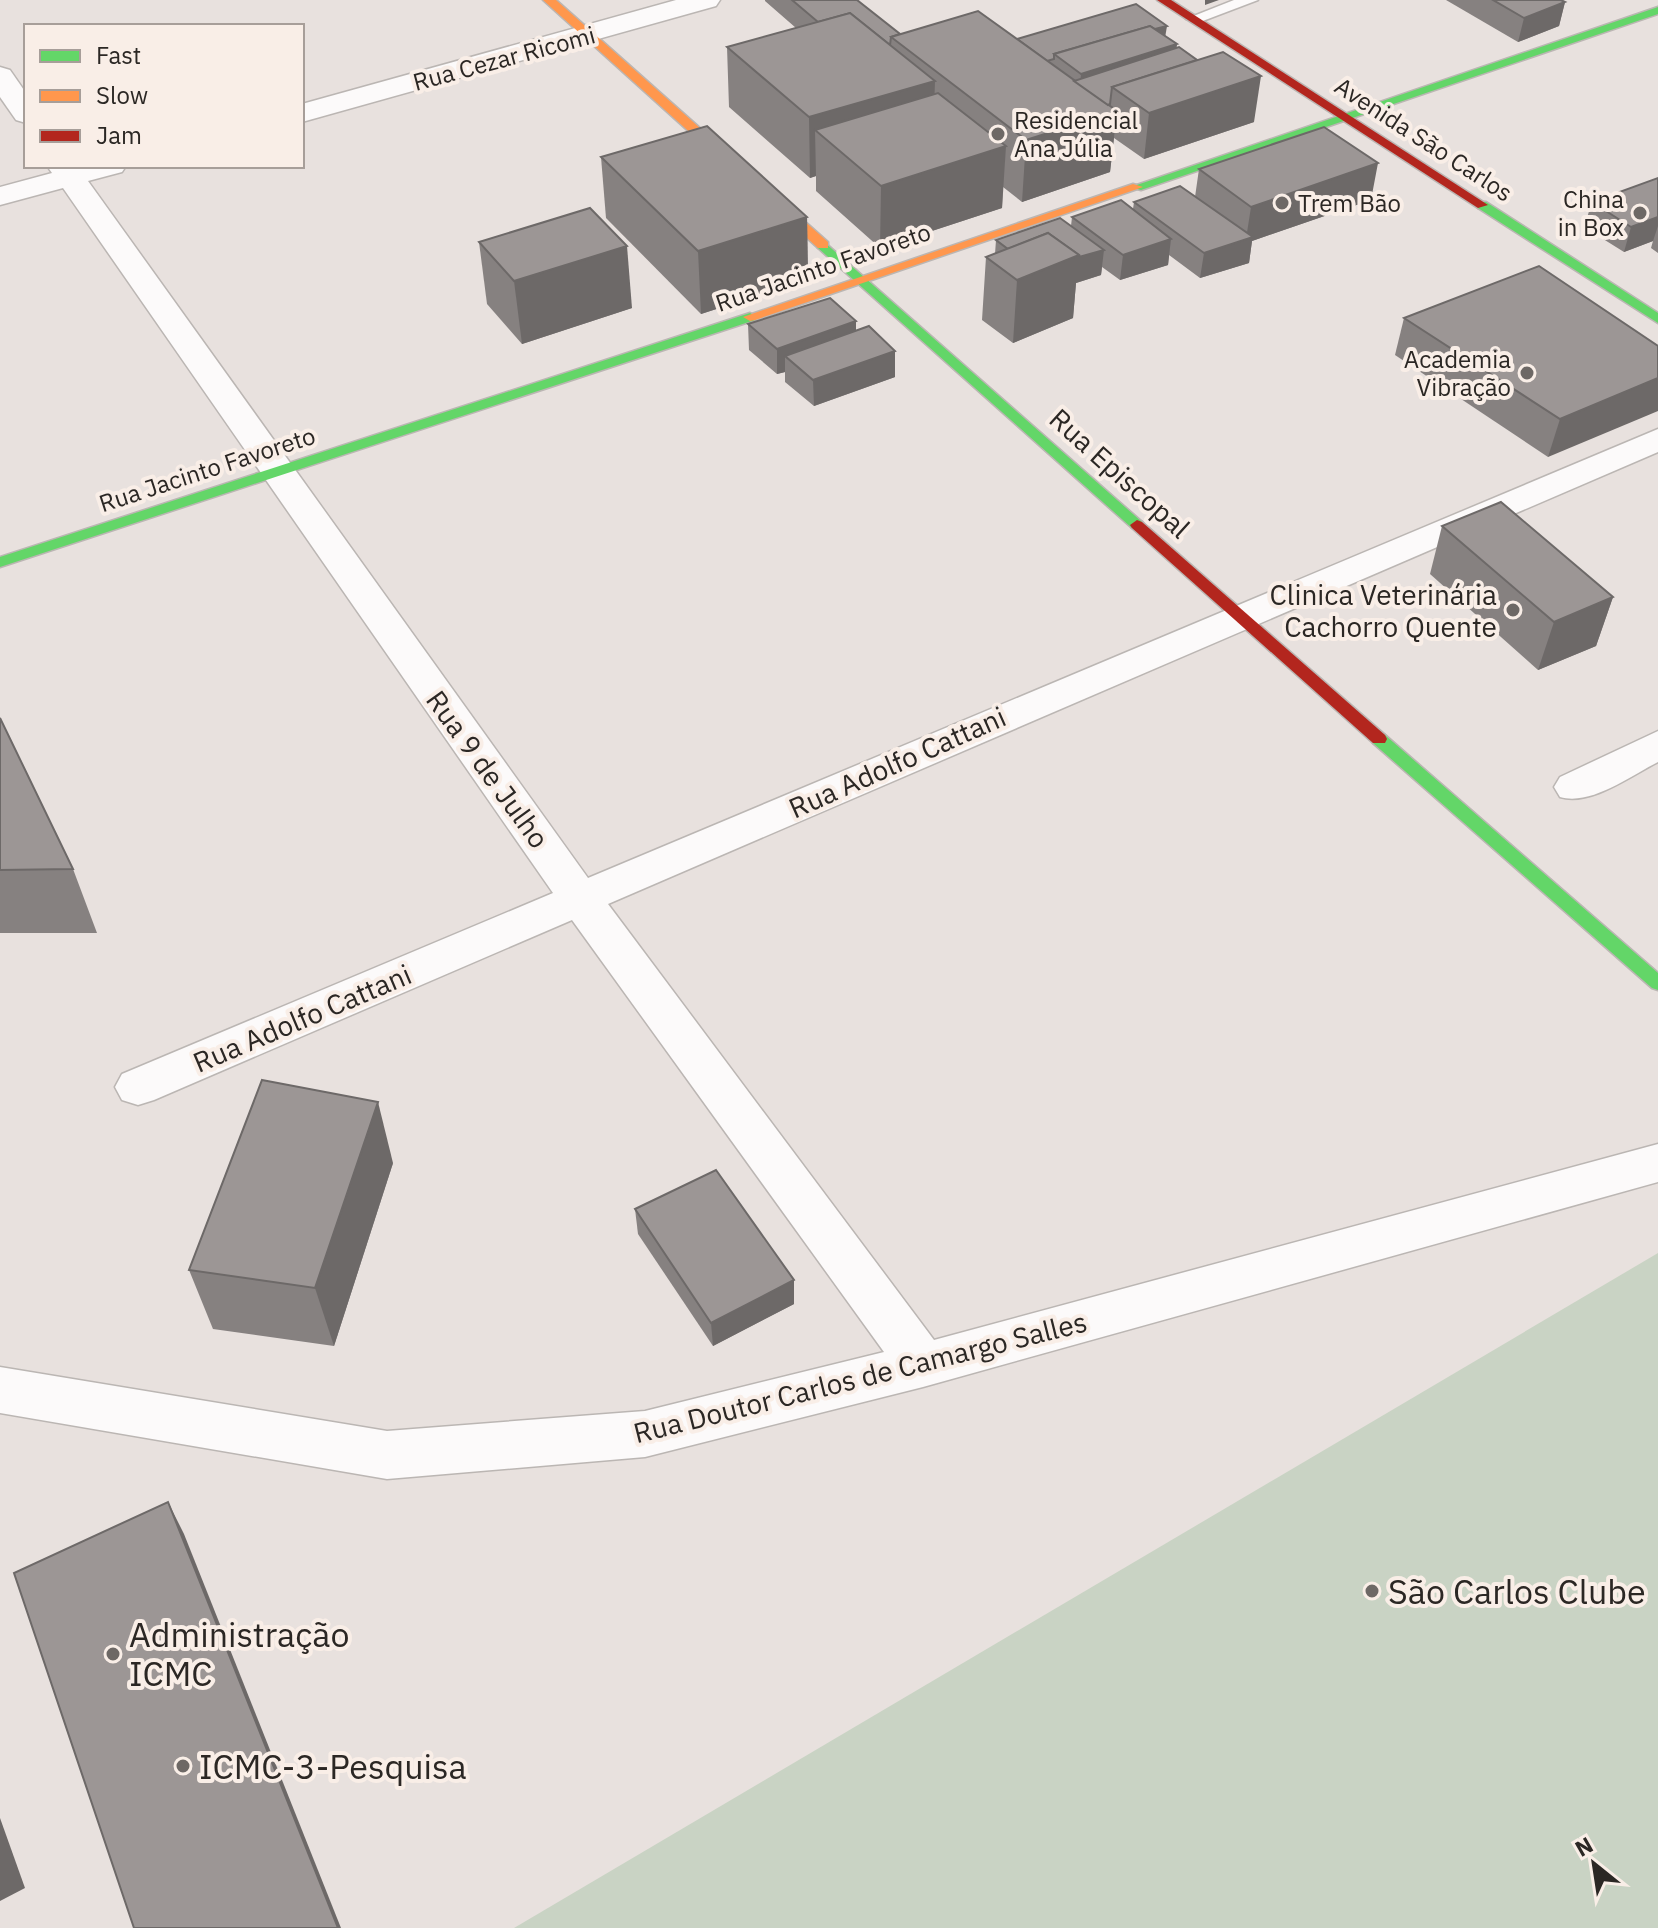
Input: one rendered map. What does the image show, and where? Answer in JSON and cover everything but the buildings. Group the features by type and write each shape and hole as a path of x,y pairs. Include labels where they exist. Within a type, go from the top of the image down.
{"main road":[{"name":"Rua Episcopal","path":"549,0 1237,615 1658,983"},
{"name":"Avenida São Carlos","path":"1163,0 1658,319"},
{"name":"Rua Jacinto Favoreto","path":"0,562 860,280 1343,114 1658,10"}],"street":[{"name":"Rua Cezar Ricomi","path":"304,112 706,0"},
{"path":"0,76 24,111"},
{"path":"0,196 66,172 96,168"},
{"name":"Rua 9 de Julho","path":"66,172 581,900 923,1365"},
{"name":"Rua Adolfo Cattani","path":"138,1087 581,900 1237,615 1658,439"},
{"path":"1574,787 1658,745"},
{"name":"Rua Doutor Carlos de Camargo Salles","path":"0,1390 387,1455 645,1434 923,1365 1658,1163"}],"lane":[{"path":"1194,19 1250,0"}],"green space":[{"name":"São Carlos Clube","path":"1658,1253 1658,1928 514,1928"}],"traffic: fast":[{"path":"1137,187 1658,10"},
{"path":"1482,205 1658,319"},
{"path":"823,245 1137,525"},
{"path":"0,562 750,317"},
{"path":"1379,739 1658,983"}],"traffic: slow":[{"path":"549,0 823,245"},
{"path":"750,317 1137,187"}],"traffic: jam":[{"path":"1163,0 1482,205"},
{"path":"1137,525 1379,739"}],"place":[{"name":"Residencial Ana Júlia","path":"998,134"},
{"name":"Trem Bão","path":"1282,203"},
{"name":"China in Box","path":"1640,213"},
{"name":"Academia Vibração","path":"1527,373"},
{"name":"Clinica Veterinária Cachorro Quente","path":"1513,610"},
{"name":"São Carlos Clube","path":"1372,1591"},
{"name":"Administração ICMC","path":"113,1654"},
{"name":"ICMC-3-Pesquisa","path":"183,1766"}]}
